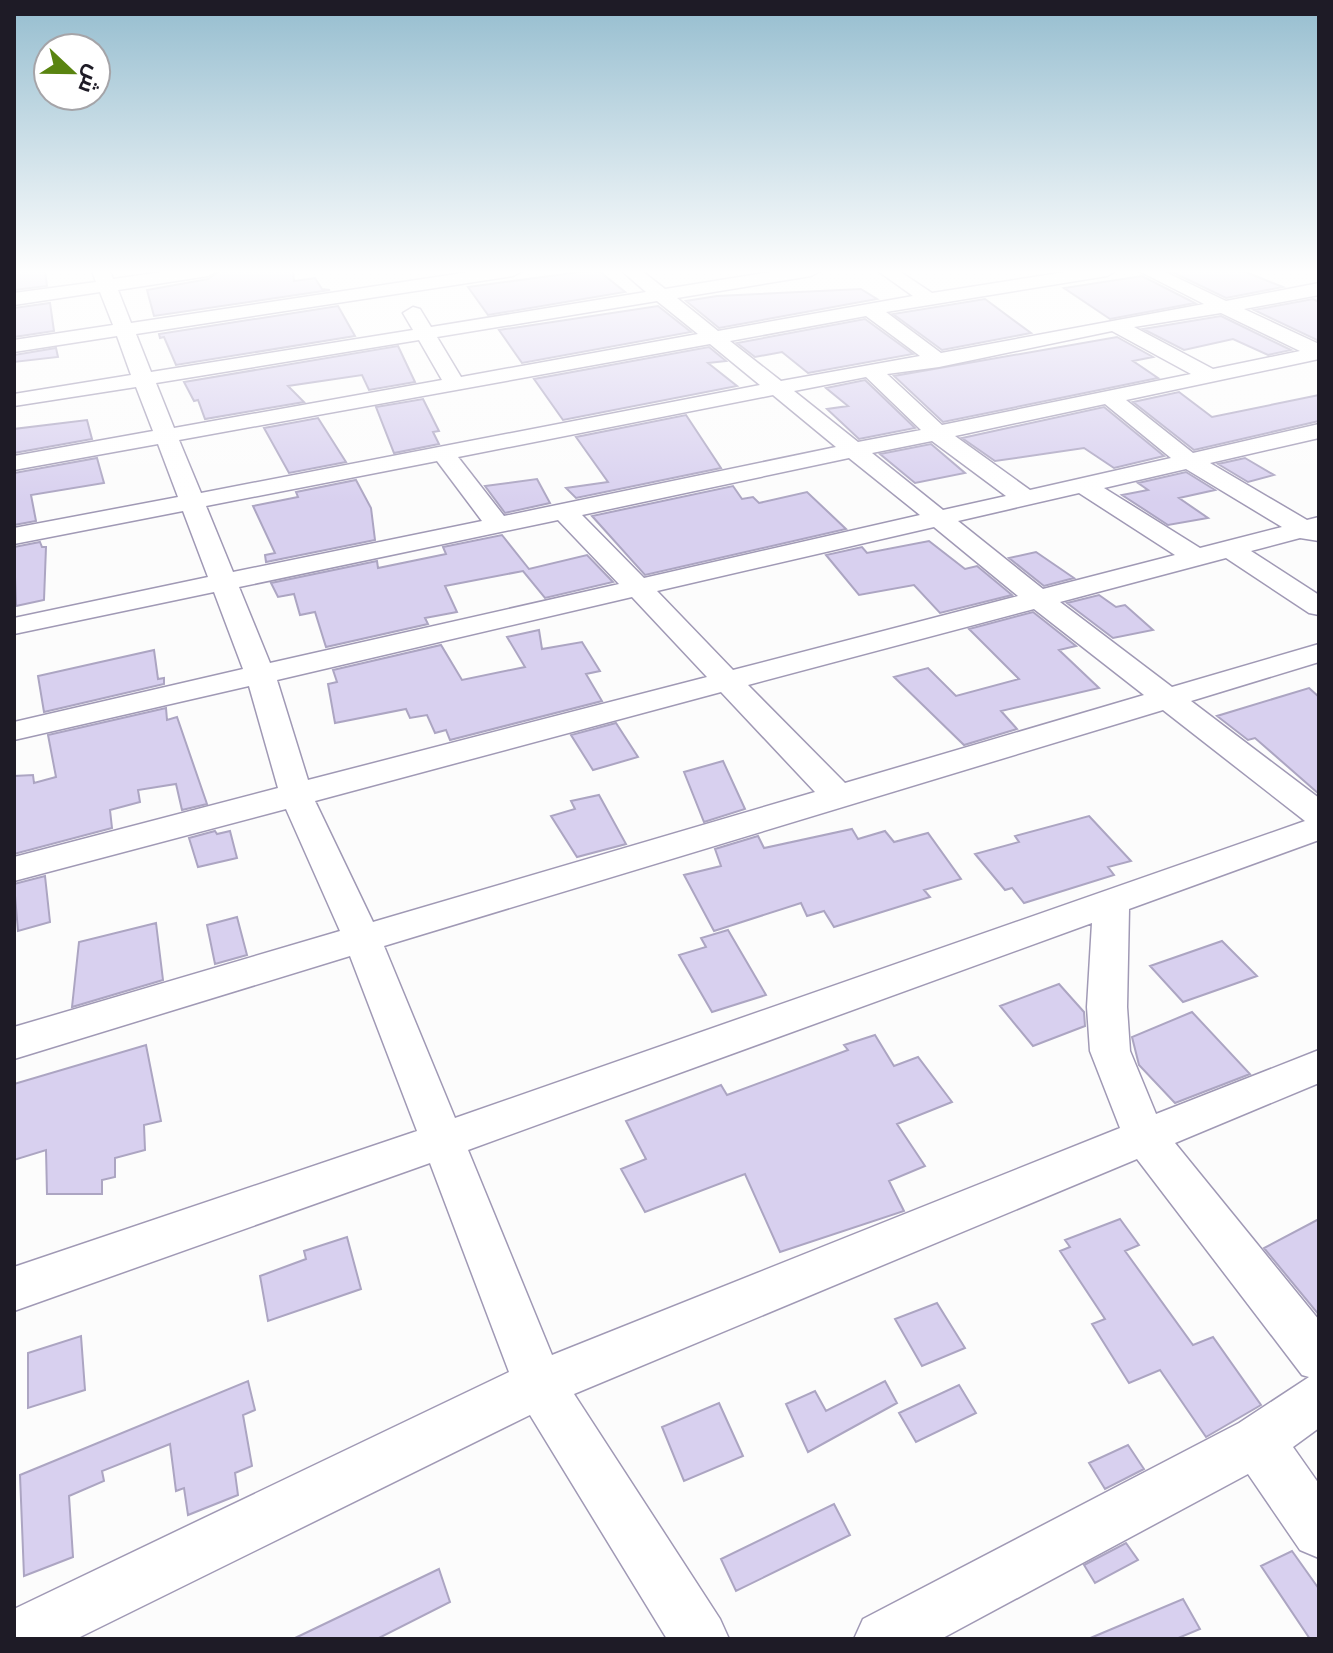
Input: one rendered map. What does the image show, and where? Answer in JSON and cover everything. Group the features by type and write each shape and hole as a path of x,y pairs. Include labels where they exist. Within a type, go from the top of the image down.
{"street":[{"path":"132,348 260,674 296,795 362,938 539,1384 700,1639"},
{"path":"14,400 320,348"},
{"path":"432,348 455,384"},
{"path":"14,463 655,348"},
{"path":"730,348 1039,599 1319,815"},
{"path":"922,348 939,361"},
{"path":"14,536 871,370 1002,348"},
{"path":"1159,348 1211,376"},
{"path":"14,626 1319,353"},
{"path":"871,370 938,434 1026,499"},
{"path":"1109,397 1188,460 1314,530"},
{"path":"14,731 1319,431"},
{"path":"444,454 498,525"},
{"path":"1083,485 1196,557"},
{"path":"564,511 635,589 727,679 838,796"},
{"path":"14,869 1227,547 1314,530"},
{"path":"1227,547 1319,607"},
{"path":"14,1043 1319,653"},
{"path":"14,1289 442,1141 1319,828"},
{"path":"1111,904 1107,1007 1110,1051 1144,1136 1319,1358"},
{"path":"14,1639 539,1384 1319,1066"},
{"path":"883,1639 1257,1441 1319,1398"},
{"path":"1257,1441 1319,1531"}],"building":[{"path":"56,348 58,357 14,362 14,355"},
{"path":"169,348 280,348 176,365"},
{"path":"399,348 415,382 369,390 362,375 288,386 304,402 205,419 198,400 194,401 184,382"},
{"path":"512,348 603,348 522,363"},
{"path":"710,348 726,361 708,363 737,386 563,420 534,379"},
{"path":"744,348 905,348 913,354 808,373 782,352 755,357"},
{"path":"1053,348 1137,348 1153,357 1133,361 1158,378 943,422 894,376"},
{"path":"1253,348 1291,350 1268,355"},
{"path":"865,380 915,428 859,439 827,409 848,406 826,388"},
{"path":"1179,392 1212,417 1319,395 1319,421 1194,450 1133,402"},
{"path":"423,399 439,431 433,432 439,444 394,453 376,407"},
{"path":"1104,407 1164,456 1114,468 1084,448 995,461 962,438"},
{"path":"686,415 721,468 576,498 566,488 608,482 576,437"},
{"path":"318,418 346,462 289,473 264,428"},
{"path":"87,420 92,439 14,453 14,429"},
{"path":"931,444 965,473 915,483 880,454"},
{"path":"97,458 104,483 31,495 36,521 14,525 14,473"},
{"path":"1245,458 1274,475 1248,482 1218,464"},
{"path":"1186,472 1215,490 1179,498 1208,518 1168,525 1122,495 1148,490 1138,483"},
{"path":"537,479 550,503 505,513 485,486"},
{"path":"356,480 371,508 375,540 266,562 265,555 275,553 253,506 298,497 296,492"},
{"path":"733,486 742,499 753,497 759,503 807,492 846,529 645,575 592,516"},
{"path":"502,535 529,569 587,555 613,582 545,598 523,571 445,586 457,612 425,618 428,624 326,647 315,612 300,615 294,594 278,597 271,583 377,561 378,568 446,554 443,547"},
{"path":"929,541 965,569 977,566 1012,595 940,613 914,585 859,595 826,555 862,547 867,553"},
{"path":"40,542 42,547 46,547 44,600 16,606 14,547"},
{"path":"1036,552 1074,578 1044,586 1009,558"},
{"path":"1099,595 1116,607 1125,605 1153,630 1113,638 1067,603"},
{"path":"1033,612 1076,646 1059,650 1099,688 1001,711 1017,729 964,745 894,677 928,668 956,696 1019,679 969,629"},
{"path":"539,630 542,649 582,642 600,671 586,674 602,701 450,740 446,730 435,733 427,715 410,718 406,709 335,723 328,684 337,682 333,670 441,645 462,680 525,667 507,637"},
{"path":"154,650 158,679 164,678 164,684 44,712 38,676"},
{"path":"1309,688 1319,697 1319,794 1255,738 1248,740 1217,716"},
{"path":"166,708 167,720 177,717 207,804 182,810 176,784 138,790 140,802 110,810 112,828 14,854 14,776 33,775 34,783 56,777 48,735"},
{"path":"616,723 638,757 593,770 571,735"},
{"path":"723,761 745,809 704,822 684,772"},
{"path":"599,795 626,844 577,857 551,816 575,809 571,801"},
{"path":"1089,816 1131,861 1108,867 1114,875 1024,903 1012,888 1005,890 975,854 1019,842 1015,836"},
{"path":"852,829 858,839 885,831 894,842 928,833 961,879 924,890 930,897 834,927 824,911 807,916 801,903 714,931 684,875 721,866 715,849 758,836 764,848"},
{"path":"215,831 217,834 230,831 237,858 198,867 189,838"},
{"path":"45,876 50,922 18,931 14,884"},
{"path":"237,917 247,955 215,964 207,925"},
{"path":"156,923 163,980 72,1007 79,942"},
{"path":"728,930 766,995 712,1012 679,955 706,947 701,938"},
{"path":"1222,941 1257,976 1183,1002 1150,966"},
{"path":"1059,984 1084,1012 1085,1026 1033,1046 1000,1006"},
{"path":"1192,1012 1250,1074 1175,1103 1139,1065 1132,1037"},
{"path":"875,1035 894,1066 918,1057 952,1102 897,1124 925,1166 889,1181 904,1211 780,1252 745,1174 645,1212 621,1169 646,1159 626,1121 721,1085 727,1095 848,1050 844,1045"},
{"path":"146,1045 161,1121 144,1125 145,1150 115,1158 115,1177 102,1180 102,1194 47,1194 46,1150 14,1160 14,1084"},
{"path":"1120,1219 1139,1245 1125,1251 1193,1345 1213,1337 1261,1405 1206,1437 1160,1370 1129,1383 1092,1324 1105,1319 1060,1251 1070,1247 1065,1240"},
{"path":"1319,1219 1319,1315 1264,1248"},
{"path":"347,1237 361,1289 268,1321 260,1276 306,1259 304,1251"},
{"path":"937,1303 965,1348 922,1366 895,1319"},
{"path":"81,1336 85,1390 28,1408 28,1353"},
{"path":"248,1381 255,1410 243,1415 252,1466 235,1473 238,1495 188,1515 184,1488 176,1491 170,1444 102,1471 104,1481 69,1496 73,1557 24,1576 20,1475"},
{"path":"885,1381 897,1403 808,1452 786,1404 815,1391 826,1411"},
{"path":"959,1385 976,1413 916,1442 899,1413"},
{"path":"719,1403 743,1456 684,1481 662,1427"},
{"path":"1128,1445 1144,1469 1105,1489 1089,1463"},
{"path":"834,1504 850,1535 736,1591 721,1559"},
{"path":"1126,1543 1138,1560 1095,1583 1084,1565"},
{"path":"1292,1551 1319,1589 1319,1639 1310,1639 1261,1566"},
{"path":"439,1569 450,1602 377,1639 293,1639"},
{"path":"1183,1599 1200,1629 1176,1639 1088,1639"}]}
